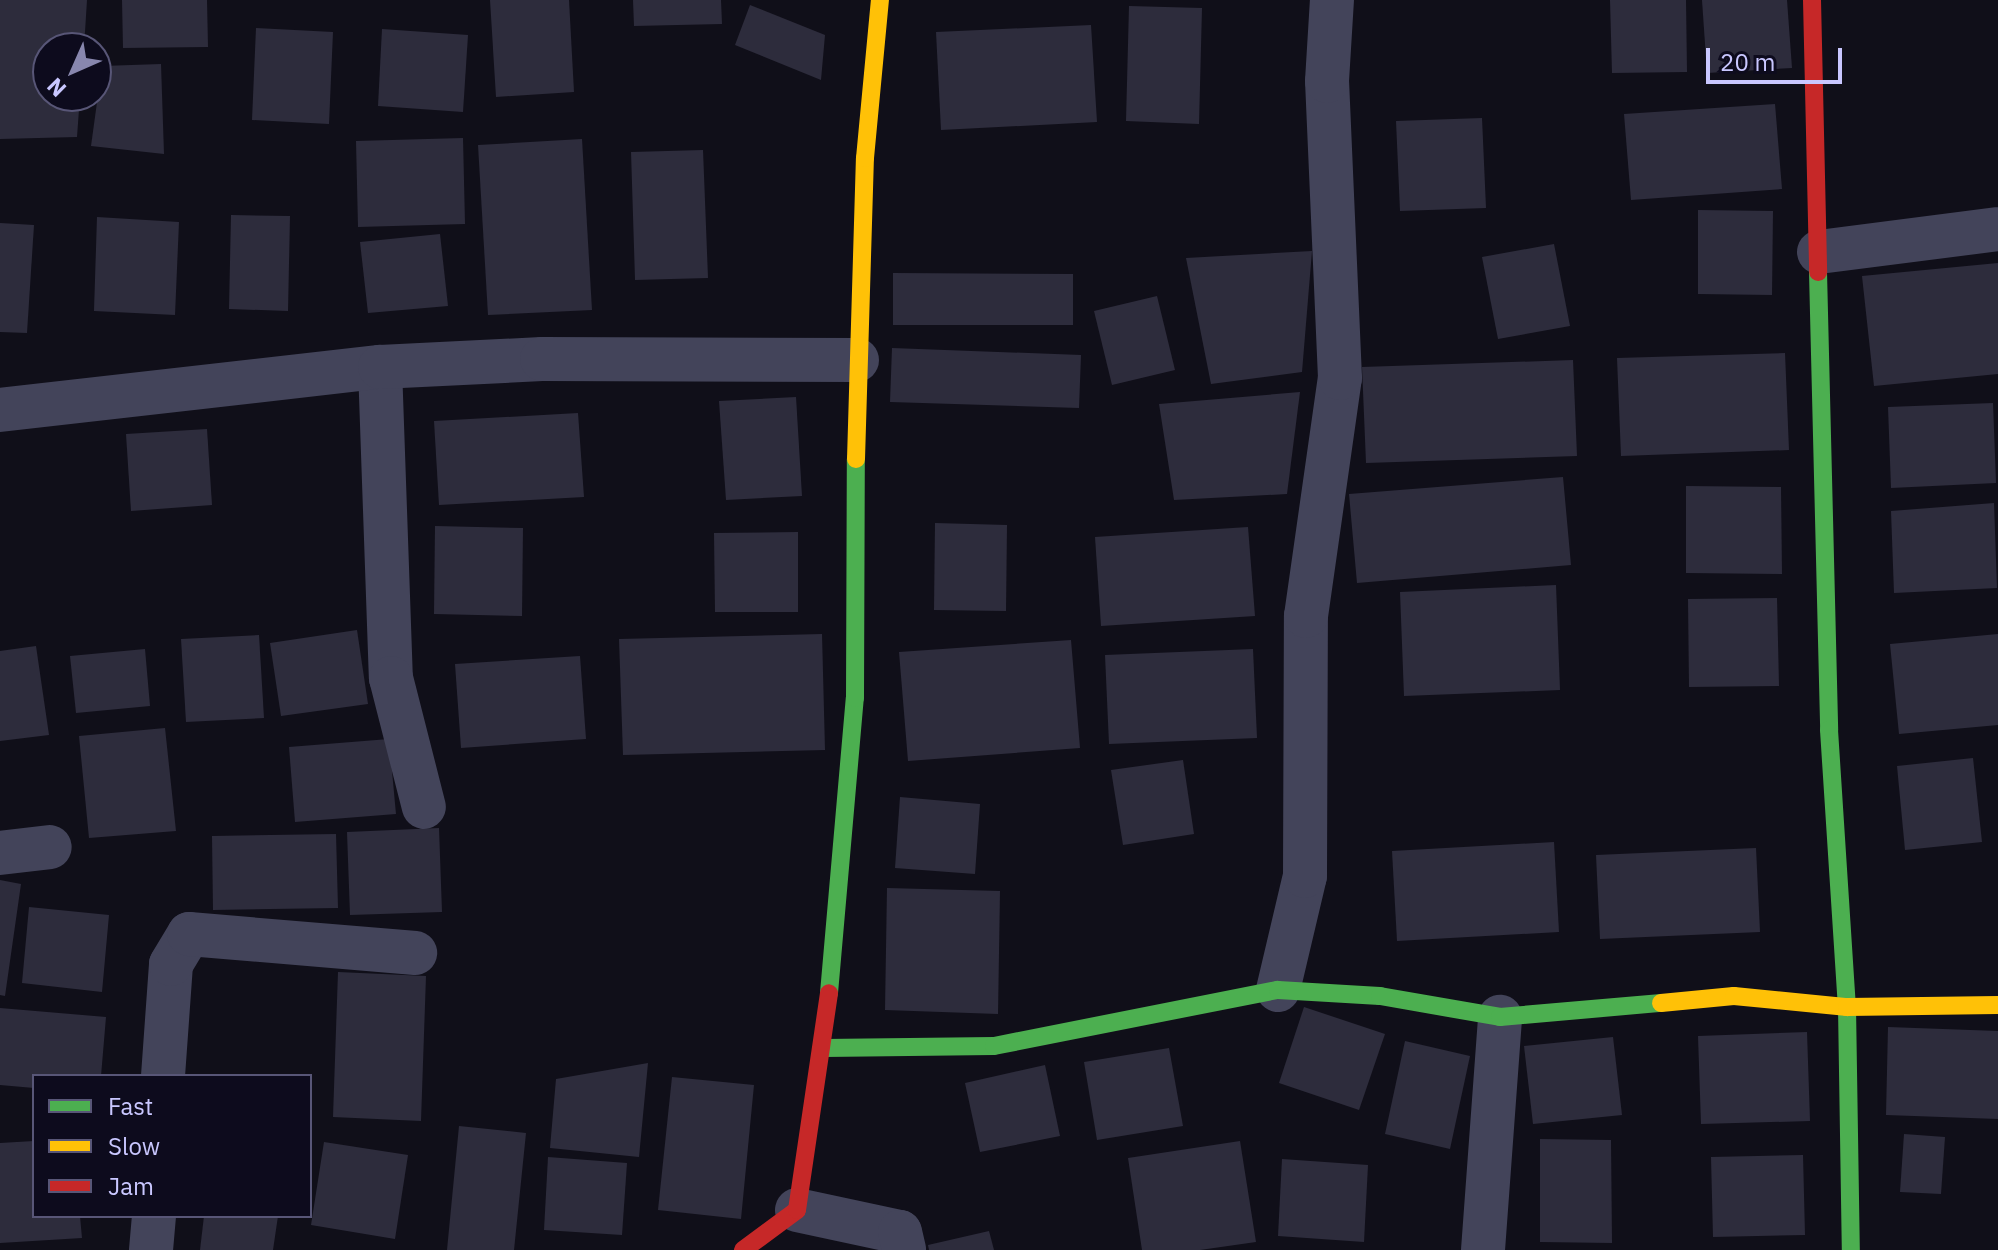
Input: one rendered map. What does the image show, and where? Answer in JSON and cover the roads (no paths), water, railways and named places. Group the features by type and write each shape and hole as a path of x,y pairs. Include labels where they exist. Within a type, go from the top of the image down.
{"street":[{"path":"743,1250 797,1210 808,1109 824,1048 855,698 857,360 865,158 880,0"},
{"path":"1278,990 1305,876 1306,616 1340,378 1327,81 1332,0"},
{"path":"1812,0 1829,730 1847,1007 1851,1250"},
{"path":"1819,252 1998,229"},
{"path":"0,410 380,367 542,359 857,360"},
{"path":"380,367 391,678 424,807"},
{"path":"0,853 50,847"},
{"path":"163,1074 171,964 189,934 415,953"},
{"path":"824,1048 994,1046 1278,990 1380,996 1500,1017 1734,996 1847,1007 1998,1005"},
{"path":"1483,1250 1500,1017"},
{"path":"797,1210 900,1232 904,1250"},
{"path":"151,1250 154,1218"}]}
